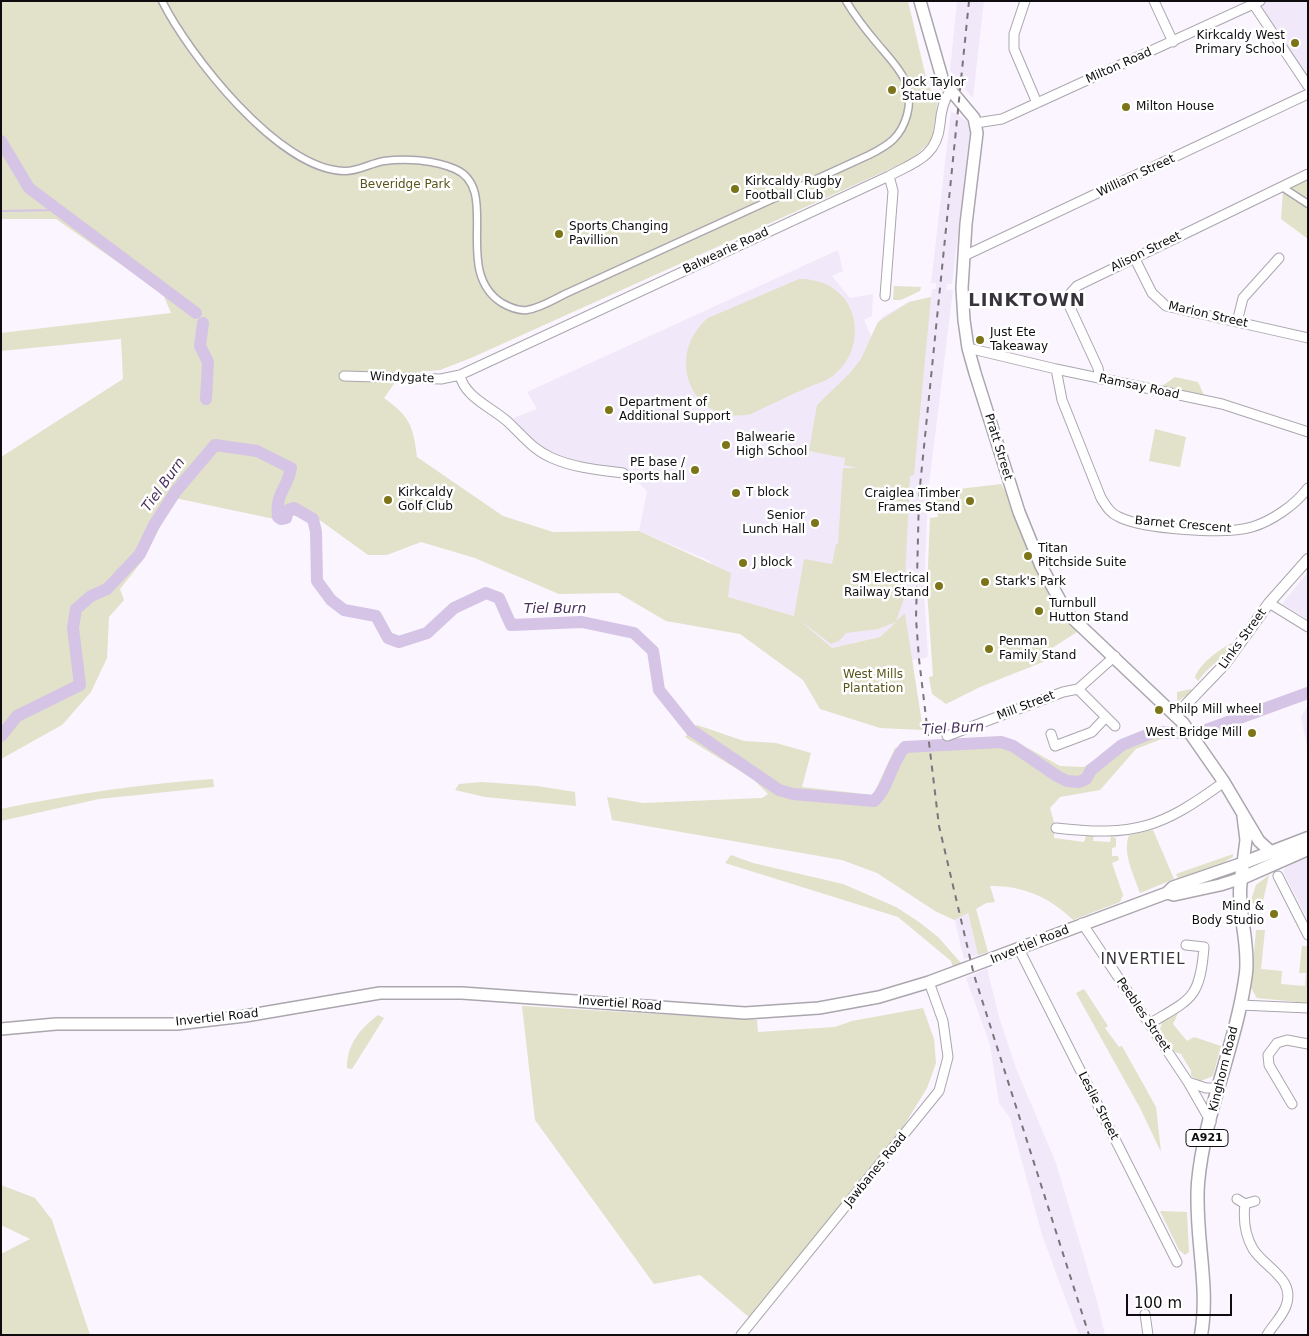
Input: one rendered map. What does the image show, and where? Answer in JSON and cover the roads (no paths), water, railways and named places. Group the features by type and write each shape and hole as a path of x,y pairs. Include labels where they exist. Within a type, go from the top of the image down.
{"main road":[{"path":"920,1 943,81 970,112 976,123"},
{"name":"Pratt Street","path":"976,123 977,134 964,256 963,301 968,348 1006,475 1042,566 1067,613 1115,656 1179,719 1224,782 1259,841 1272,852"},
{"path":"1243,816 1246,840 1243,863"},
{"path":"1243,863 1308,838"},
{"path":"1224,872 1242,878 1308,849"},
{"path":"1243,863 1248,867 1268,868"},
{"name":"Invertiel Road","path":"1,1029 56,1024 177,1024 245,1016 380,993 462,993 745,1013 819,1008 879,997 929,982 1166,893 1173,887 1224,872 1243,863"},
{"name":"Kinghorn Road","path":"1201,1335 1204,1303 1197,1222 1198,1183 1240,1005 1246,958 1240,894 1243,863"},
{"name":"Invertiel Road","path":"1166,893 1174,895 1242,878"}],"street":[{"path":"162,1 193,53 246,113 295,153 321,167 345,172 384,161 422,161 456,170 465,176 475,192 477,201 476,256 483,283 499,301 508,307 526,310 869,155 894,141 904,126 908,110 909,88 897,65 876,43 846,1"},
{"path":"1024,1 1014,34 1014,49 1037,103"},
{"path":"1154,1 1173,42"},
{"path":"1257,3 1308,86"},
{"name":"Milton Road","path":"976,123 1002,119 1257,3"},
{"name":"Balwearie Road","path":"460,375 889,176 925,157 936,145 944,100 950,90"},
{"name":"William Street","path":"964,256 1308,94"},
{"name":"Alison Street","path":"1100,379 1098,368 1068,303 1068,296 1077,286 1308,174"},
{"path":"885,296 892,191 889,176"},
{"path":"1282,187 1308,204"},
{"name":"Marion Street","path":"1134,257 1152,293 1166,306 1308,338"},
{"path":"1236,322 1242,298 1279,258"},
{"name":"Ramsay Road","path":"968,348 1100,379 1238,408 1308,432"},
{"name":"Barnet Crescent","path":"1056,369 1062,400 1101,498 1110,512 1120,518 1140,524 1229,532 1252,527 1271,518 1292,505 1308,488"},
{"path":"460,375 461,382 476,397 508,421 540,452 576,466 624,473"},
{"name":"Windygate","path":"344,376 441,379 460,375"},
{"name":"Links Street","path":"1179,719 1225,664 1269,603 1308,559"},
{"path":"1269,603 1308,626"},
{"name":"Mill Street","path":"948,736 1078,688 1115,656"},
{"path":"1078,688 1115,726"},
{"path":"1051,734 1055,746 1092,732 1106,717"},
{"path":"1056,828 1098,831 1140,828 1189,808 1224,782"},
{"path":"1278,876 1308,934"},
{"name":"Peebles Street","path":"1082,923 1188,1082 1211,1122"},
{"path":"1149,1024 1183,1003 1196,992 1203,969 1204,947 1186,944"},
{"name":"Leslie Street","path":"1019,949 1177,1262"},
{"name":"Jawbanes Road","path":"741,1335 938,1091 948,1057 943,1021 929,982"},
{"path":"1240,1005 1308,1008"},
{"path":"1292,1104 1269,1065 1268,1055 1277,1043 1287,1040 1308,1044"},
{"path":"1188,1082 1206,1088 1219,1088"},
{"path":"1255,1201 1241,1202 1244,1227 1248,1239 1254,1251 1280,1276 1287,1289 1287,1304 1267,1335"},
{"path":"1144,1314 1148,1335"}],"waterway":[{"path":"1,141 29,188 196,313"},
{"path":"1,211 59,210"},
{"path":"203,323 200,346 208,362 206,399"},
{"name":"Tiel Burn","path":"1,736 17,716 80,685 73,628 76,609 91,596 107,589 140,554 154,525 176,491 215,445 257,451 291,468 278,502 278,517 281,519 286,518 288,510 294,508 313,519 316,532 317,581 331,600 344,610 376,616 388,638 399,642 427,633 454,608 486,593 499,598 511,625 582,622 634,633 653,651 659,690 691,730 779,790 793,794 874,801 884,788 896,760 905,747 1001,742 1013,746 1057,776 1067,781 1079,782 1086,779 1091,770 1122,745 1154,732 1198,733 1308,693"}],"railway":[{"path":"969,1 919,496 916,619 919,659 939,826 974,975 1089,1335"}],"place":[{"name":"Kirkcaldy West Primary School","path":"1295,43"},
{"name":"Jock Taylor Statue","path":"892,90"},
{"name":"Milton House","path":"1126,107"},
{"name":"Kirkcaldy Rugby Football Club","path":"735,189"},
{"name":"Sports Changing Pavillion","path":"559,234"},
{"name":"Just Ete Takeaway","path":"980,340"},
{"name":"Department of Additional Support","path":"609,410"},
{"name":"Balwearie High School","path":"726,445"},
{"name":"PE base / sports hall","path":"695,470"},
{"name":"T block","path":"736,493"},
{"name":"Kirkcaldy Golf Club","path":"388,500"},
{"name":"Craiglea Timber Frames Stand","path":"970,501"},
{"name":"Senior Lunch Hall","path":"815,523"},
{"name":"Titan Pitchside Suite","path":"1028,556"},
{"name":"J block","path":"743,563"},
{"name":"Stark's Park","path":"985,582"},
{"name":"SM Electrical Railway Stand","path":"939,586"},
{"name":"Turnbull Hutton Stand","path":"1039,611"},
{"name":"Penman Family Stand","path":"989,649"},
{"name":"Philp Mill wheel","path":"1159,710"},
{"name":"West Bridge Mill","path":"1252,733"},
{"name":"Mind & Body Studio","path":"1274,914"}],"district":[{"name":"LINKTOWN","path":"1027,301"},
{"name":"INVERTIEL","path":"1143,960"}],"park label":[{"name":"Beveridge Park","path":"405,185"},
{"name":"West Mills Plantation","path":"873,682"}]}
